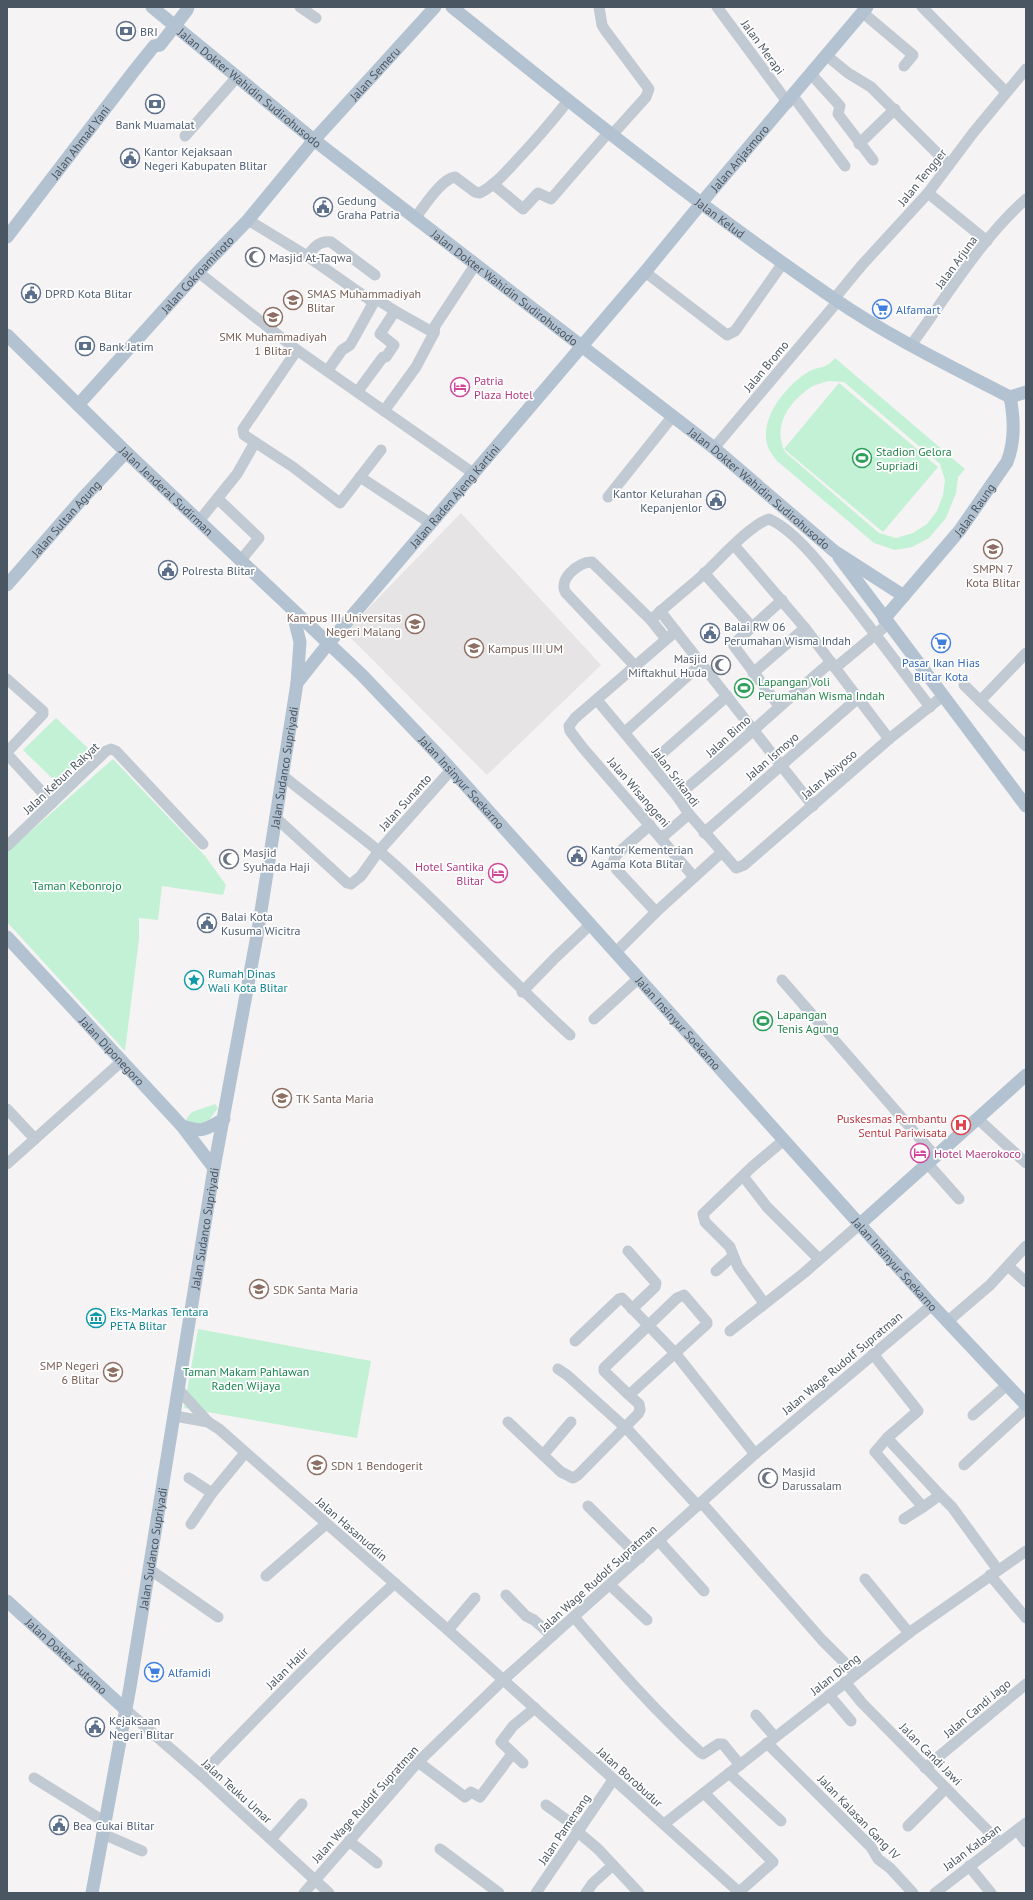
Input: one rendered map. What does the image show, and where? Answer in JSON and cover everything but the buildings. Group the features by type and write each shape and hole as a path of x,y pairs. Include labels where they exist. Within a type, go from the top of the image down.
{"main road":[{"name":"Jalan Dokter Wahidin Sudirohusodo","path":"152,7 314,140 714,448 834,551 904,596"},
{"path":"172,23 180,7"},
{"path":"172,23 188,7"},
{"name":"Jalan Semeru","path":"314,140 435,7"},
{"name":"Jalan Kelud","path":"452,7 610,134 836,300 912,345 1018,394"},
{"name":"Jalan Anjasmoro","path":"581,347 811,74 861,10"},
{"name":"Jalan Ahmad Yani","path":"7,237 154,46 160,45 172,23"},
{"name":"Jalan Cokroaminoto","path":"78,405 198,272 248,220 314,140"},
{"name":"Jalan Jenderal Sudirman","path":"7,335 126,452 328,644"},
{"name":"Jalan Raden Ajeng Kartini","path":"328,644 581,347"},
{"name":"Jalan Raung","path":"886,623 904,596 960,530 1007,462 1013,431 1012,410 1018,394"},
{"name":"Jalan Sultan Agung","path":"9,583 82,499 126,452"},
{"name":"Jalan Dokter Wahidin Sudirohusodo","path":"834,551 941,697 1025,803"},
{"path":"291,608 300,642 297,683"},
{"name":"Jalan Sudanco Supriyadi","path":"92,1893 126,1710 175,1416 214,1168 224,1119 267,872 297,683 328,644"},
{"name":"Jalan Insinyur Soekarno","path":"328,644 362,675 451,770 932,1305 1007,1385 1025,1402"},
{"name":"Jalan Diponegoro","path":"7,937 182,1126 214,1168"},
{"path":"860,1224 1026,1075"},
{"path":"182,1126 198,1131 206,1129 224,1119"},
{"name":"Jalan Dokter Sutomo","path":"7,1602 126,1710"}],"street":[{"path":"300,7 316,18"},
{"path":"493,184 523,209 538,193 551,200 610,134 646,97 649,89 602,25 599,7"},
{"name":"Jalan Merapi","path":"717,7 845,166"},
{"path":"922,7 1006,92"},
{"path":"861,10 913,55 904,66"},
{"path":"826,55 848,73 865,82 950,165"},
{"name":"Jalan Tengger","path":"836,300 862,265 928,193 1006,92 1026,69"},
{"path":"811,74 840,106 838,114 859,144 873,160"},
{"path":"185,136 237,77"},
{"path":"415,218 444,182 450,178 455,177 479,193 493,184 537,139 568,101"},
{"path":"859,144 894,109"},
{"path":"928,193 987,241"},
{"name":"Jalan Arjuna","path":"912,345 987,241 1001,224 1026,199"},
{"path":"248,220 307,256 370,300 375,300 395,310 434,333"},
{"path":"307,256 318,244 325,241 331,242 375,275"},
{"path":"645,272 726,335 735,331 784,263"},
{"path":"384,410 416,367 434,333 435,326 475,264"},
{"path":"198,272 297,350 328,370 473,473"},
{"path":"328,370 342,350 350,345 375,300"},
{"name":"Jalan Bromo","path":"714,448 836,300"},
{"path":"358,391 383,357 386,357 394,345 380,334 395,310"},
{"path":"297,350 243,429 244,435 254,444 293,467 337,502 342,502 381,450"},
{"path":"608,496 672,416"},
{"path":"199,521 237,474 254,444"},
{"path":"360,477 430,523"},
{"path":"218,499 259,538 241,560"},
{"path":"651,620 761,522 769,519 774,520 809,553 875,634 930,707"},
{"path":"734,545 782,600 889,739"},
{"path":"636,666 566,593 563,588 563,583 568,576 584,563 592,562 651,620 666,639"},
{"path":"704,573 752,627"},
{"path":"779,706 734,646 738,640 782,600"},
{"path":"660,611 813,806"},
{"name":"Jalan Bimo","path":"677,796 753,731 779,706 875,634 886,623"},
{"path":"754,673 804,628"},
{"path":"597,700 676,631"},
{"path":"980,702 1026,653"},
{"path":"625,732 701,664"},
{"path":"7,679 43,711 44,714 7,753 52,803"},
{"path":"964,685 1026,746"},
{"path":"651,763 727,696"},
{"name":"Jalan Abiyoso","path":"736,868 744,866 889,739 941,697"},
{"name":"Jalan Ismoyo","path":"704,833 857,699"},
{"name":"Jalan Srikandi","path":"597,700 651,763 704,833 736,868"},
{"name":"Jalan Wisanggeni","path":"597,700 570,722 570,731 694,877"},
{"name":"Jalan Kebun Rakyat","path":"7,846 106,751 111,749 116,751 203,844"},
{"name":"Jalan Sunanto","path":"274,823 347,883 351,884 451,770"},
{"path":"282,776 378,852 444,912 522,992 570,1036"},
{"path":"661,838 689,814"},
{"path":"650,825 618,853 614,858 614,862 617,870 656,912"},
{"path":"616,952 656,912 721,853"},
{"path":"522,992 591,924"},
{"path":"594,1019 639,978"},
{"path":"782,980 932,1160 958,1199"},
{"path":"9,1161 122,1061"},
{"path":"7,1109 35,1139"},
{"path":"978,1119 1026,1163"},
{"path":"764,1303 742,1274 727,1243 705,1222 703,1214 784,1140"},
{"path":"743,1176 771,1212 819,1259"},
{"path":"730,1331 804,1273 860,1224"},
{"path":"948,1321 990,1285 1026,1246"},
{"path":"628,1251 656,1283 654,1287 632,1308"},
{"path":"716,1271 733,1256"},
{"path":"1008,1266 1026,1282"},
{"path":"508,1422 561,1472 573,1478 578,1475 630,1431 640,1410 639,1404 629,1395 603,1369 648,1324 677,1298 681,1295 685,1296 707,1323 629,1395"},
{"path":"575,1341 619,1299 623,1299 675,1353 755,1454"},
{"name":"Jalan Wage Rudolf Supratman","path":"304,1893 418,1762 503,1680 700,1505 755,1454 932,1305"},
{"path":"873,1354 918,1412 887,1438 874,1452 923,1507"},
{"path":"558,1369 567,1375 630,1431 700,1505 822,1640 856,1674"},
{"path":"974,1414 1007,1385"},
{"path":"179,1390 208,1422"},
{"path":"964,1465 1025,1402"},
{"name":"Jalan Hasanuddin","path":"175,1416 208,1422 219,1429 503,1680"},
{"path":"543,1455 571,1422"},
{"path":"887,1438 940,1495 1026,1618"},
{"path":"191,1524 212,1493 245,1453"},
{"path":"189,1478 212,1493"},
{"path":"904,1518 940,1495"},
{"path":"588,1506 640,1558"},
{"path":"266,1576 326,1524"},
{"path":"659,1541 704,1590"},
{"name":"Jalan Dieng","path":"664,1824 909,1633 994,1572 1024,1556"},
{"path":"149,1568 218,1617"},
{"path":"865,1579 909,1633"},
{"name":"Jalan Halir","path":"201,1775 283,1690 352,1622 395,1584"},
{"path":"610,1585 647,1620"},
{"path":"506,1595 526,1616 534,1620 552,1636"},
{"path":"448,1630 475,1598"},
{"path":"574,1618 670,1724 700,1752 703,1754 718,1744 723,1744 740,1765"},
{"name":"Jalan Borobudur","path":"503,1680 740,1893"},
{"name":"Jalan Candi Jawi","path":"845,1682 862,1703 1000,1843"},
{"name":"Jalan Candi Jago","path":"926,1768 1026,1684"},
{"path":"829,1695 851,1720"},
{"path":"523,1763 501,1742 516,1723 535,1708"},
{"name":"Jalan Teuku Umar","path":"126,1710 201,1775 329,1893"},
{"name":"Jalan Kalasan Gang IV","path":"756,1715 771,1740 871,1847 878,1859 890,1868 913,1893"},
{"path":"418,1762 464,1797 471,1792 480,1797 512,1754"},
{"path":"729,1773 781,1821"},
{"path":"34,1778 104,1828 142,1850"},
{"name":"Jalan Pamenang","path":"536,1893 613,1780"},
{"path":"908,1826 946,1788"},
{"path":"704,1793 773,1862 740,1893"},
{"path":"271,1839 302,1804"},
{"path":"546,1805 578,1831 639,1893"},
{"name":"Jalan Kalasan","path":"935,1893 1026,1823"},
{"path":"1017,1830 1026,1842"},
{"path":"349,1841 377,1863"},
{"path":"440,1849 499,1893"},
{"path":"586,1893 593,1883 613,1866"},
{"path":"969,1866 991,1893"}],"shaded area":[{"name":"Kampus III UM","path":"461,513 601,665 487,775 345,632"}],"green space":[{"path":"835,358 965,469 958,477 956,493 946,518 929,538 912,547 895,550 874,543 776,460 769,449 766,436 767,425 770,415 783,394 808,372 828,365","holes":["829,381 844,382 940,464 945,480 943,495 937,511 927,524 913,533 896,538 879,533 785,452 781,442 780,433 785,415 790,407 803,393 815,385"]},
{"path":"839,383 938,467 883,532 784,449"},
{"path":"56,718 90,750 56,782 23,750"},
{"name":"Taman Kebonrojo","path":"113,759 205,856 226,885 223,895 162,886 158,920 139,918 139,939 125,1051 7,922 7,852"},
{"path":"215,1104 218,1108 206,1124 189,1125 186,1119 192,1112"},
{"name":"Taman Makam Pahlawan Raden Wijaya","path":"198,1329 371,1361 357,1438 184,1408"}],"place":[{"name":"BRI","path":"126,31"},
{"name":"Bank Muamalat","path":"155,104"},
{"name":"Kantor Kejaksaan Negeri Kabupaten Blitar","path":"130,158"},
{"name":"Gedung Graha Patria","path":"323,207"},
{"name":"Masjid At-Taqwa","path":"255,257"},
{"name":"DPRD Kota Blitar","path":"31,293"},
{"name":"SMAS Muhammadiyah Blitar","path":"293,300"},
{"name":"Alfamart","path":"882,309"},
{"name":"SMK Muhammadiyah 1 Blitar","path":"273,317"},
{"name":"Bank Jatim","path":"85,346"},
{"name":"Patria Plaza Hotel","path":"460,387"},
{"name":"Stadion Gelora Supriadi","path":"862,458"},
{"name":"Kantor Kelurahan Kepanjenlor","path":"716,500"},
{"name":"SMPN 7 Kota Blitar","path":"993,549"},
{"name":"Polresta Blitar","path":"168,570"},
{"name":"Kampus III Universitas Negeri Malang","path":"415,624"},
{"name":"Balai RW 06 Perumahan Wisma Indah","path":"710,633"},
{"name":"Pasar Ikan Hias Blitar Kota","path":"941,643"},
{"name":"Kampus III UM","path":"474,648"},
{"name":"Masjid Miftakhul Huda","path":"721,665"},
{"name":"Lapangan Voli Perumahan Wisma Indah","path":"744,688"},
{"name":"Kantor Kementerian Agama Kota Blitar","path":"577,856"},
{"name":"Masjid Syuhada Haji","path":"229,859"},
{"name":"Hotel Santika Blitar","path":"498,873"},
{"name":"Balai Kota Kusuma Wicitra","path":"207,923"},
{"name":"Rumah Dinas Wali Kota Blitar","path":"194,980"},
{"name":"Lapangan Tenis Agung","path":"763,1021"},
{"name":"TK Santa Maria","path":"282,1098"},
{"name":"Puskesmas Pembantu Sentul Pariwisata","path":"961,1125"},
{"name":"Hotel Maerokoco","path":"920,1153"},
{"name":"SDK Santa Maria","path":"259,1289"},
{"name":"Eks-Markas Tentara PETA Blitar","path":"96,1318"},
{"name":"SMP Negeri 6 Blitar","path":"113,1372"},
{"name":"SDN 1 Bendogerit","path":"317,1465"},
{"name":"Masjid Darussalam","path":"768,1478"},
{"name":"Alfamidi","path":"154,1672"},
{"name":"Kejaksaan Negeri Blitar","path":"95,1727"},
{"name":"Bea Cukai Blitar","path":"59,1825"}]}
